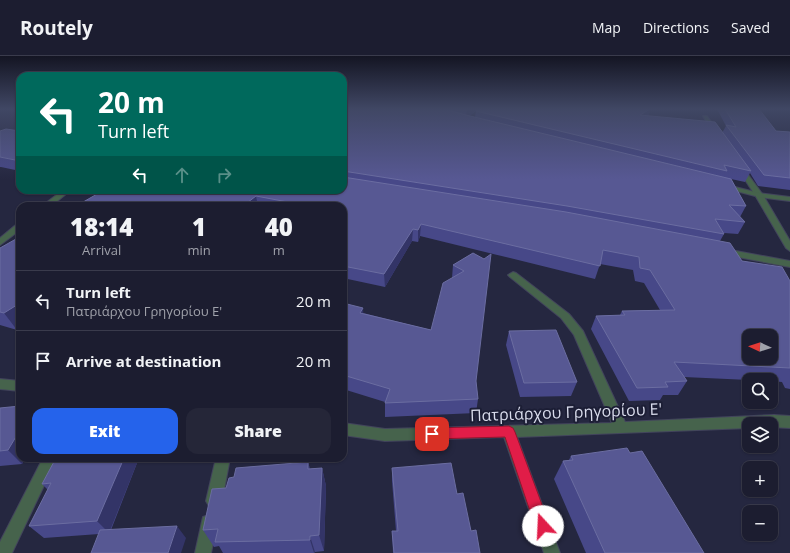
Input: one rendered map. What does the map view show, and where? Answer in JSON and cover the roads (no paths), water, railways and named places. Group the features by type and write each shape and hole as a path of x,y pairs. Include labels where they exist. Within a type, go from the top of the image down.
{"street":[{"path":"715,132 718,136"},
{"path":"736,162 759,195 790,248"},
{"path":"713,183 759,195 790,199"},
{"path":"51,202 61,194"},
{"path":"0,242 16,229"},
{"path":"719,250 790,264"},
{"path":"513,275 565,316 580,334 622,428"},
{"path":"0,384 16,386"},
{"name":"Πατριάρχου Γρηγορίου Ε'","path":"347,430 385,435 622,428 774,421 790,422"},
{"path":"509,432 552,553"},
{"path":"3,553 48,462"},
{"path":"203,553 222,462"}]}
